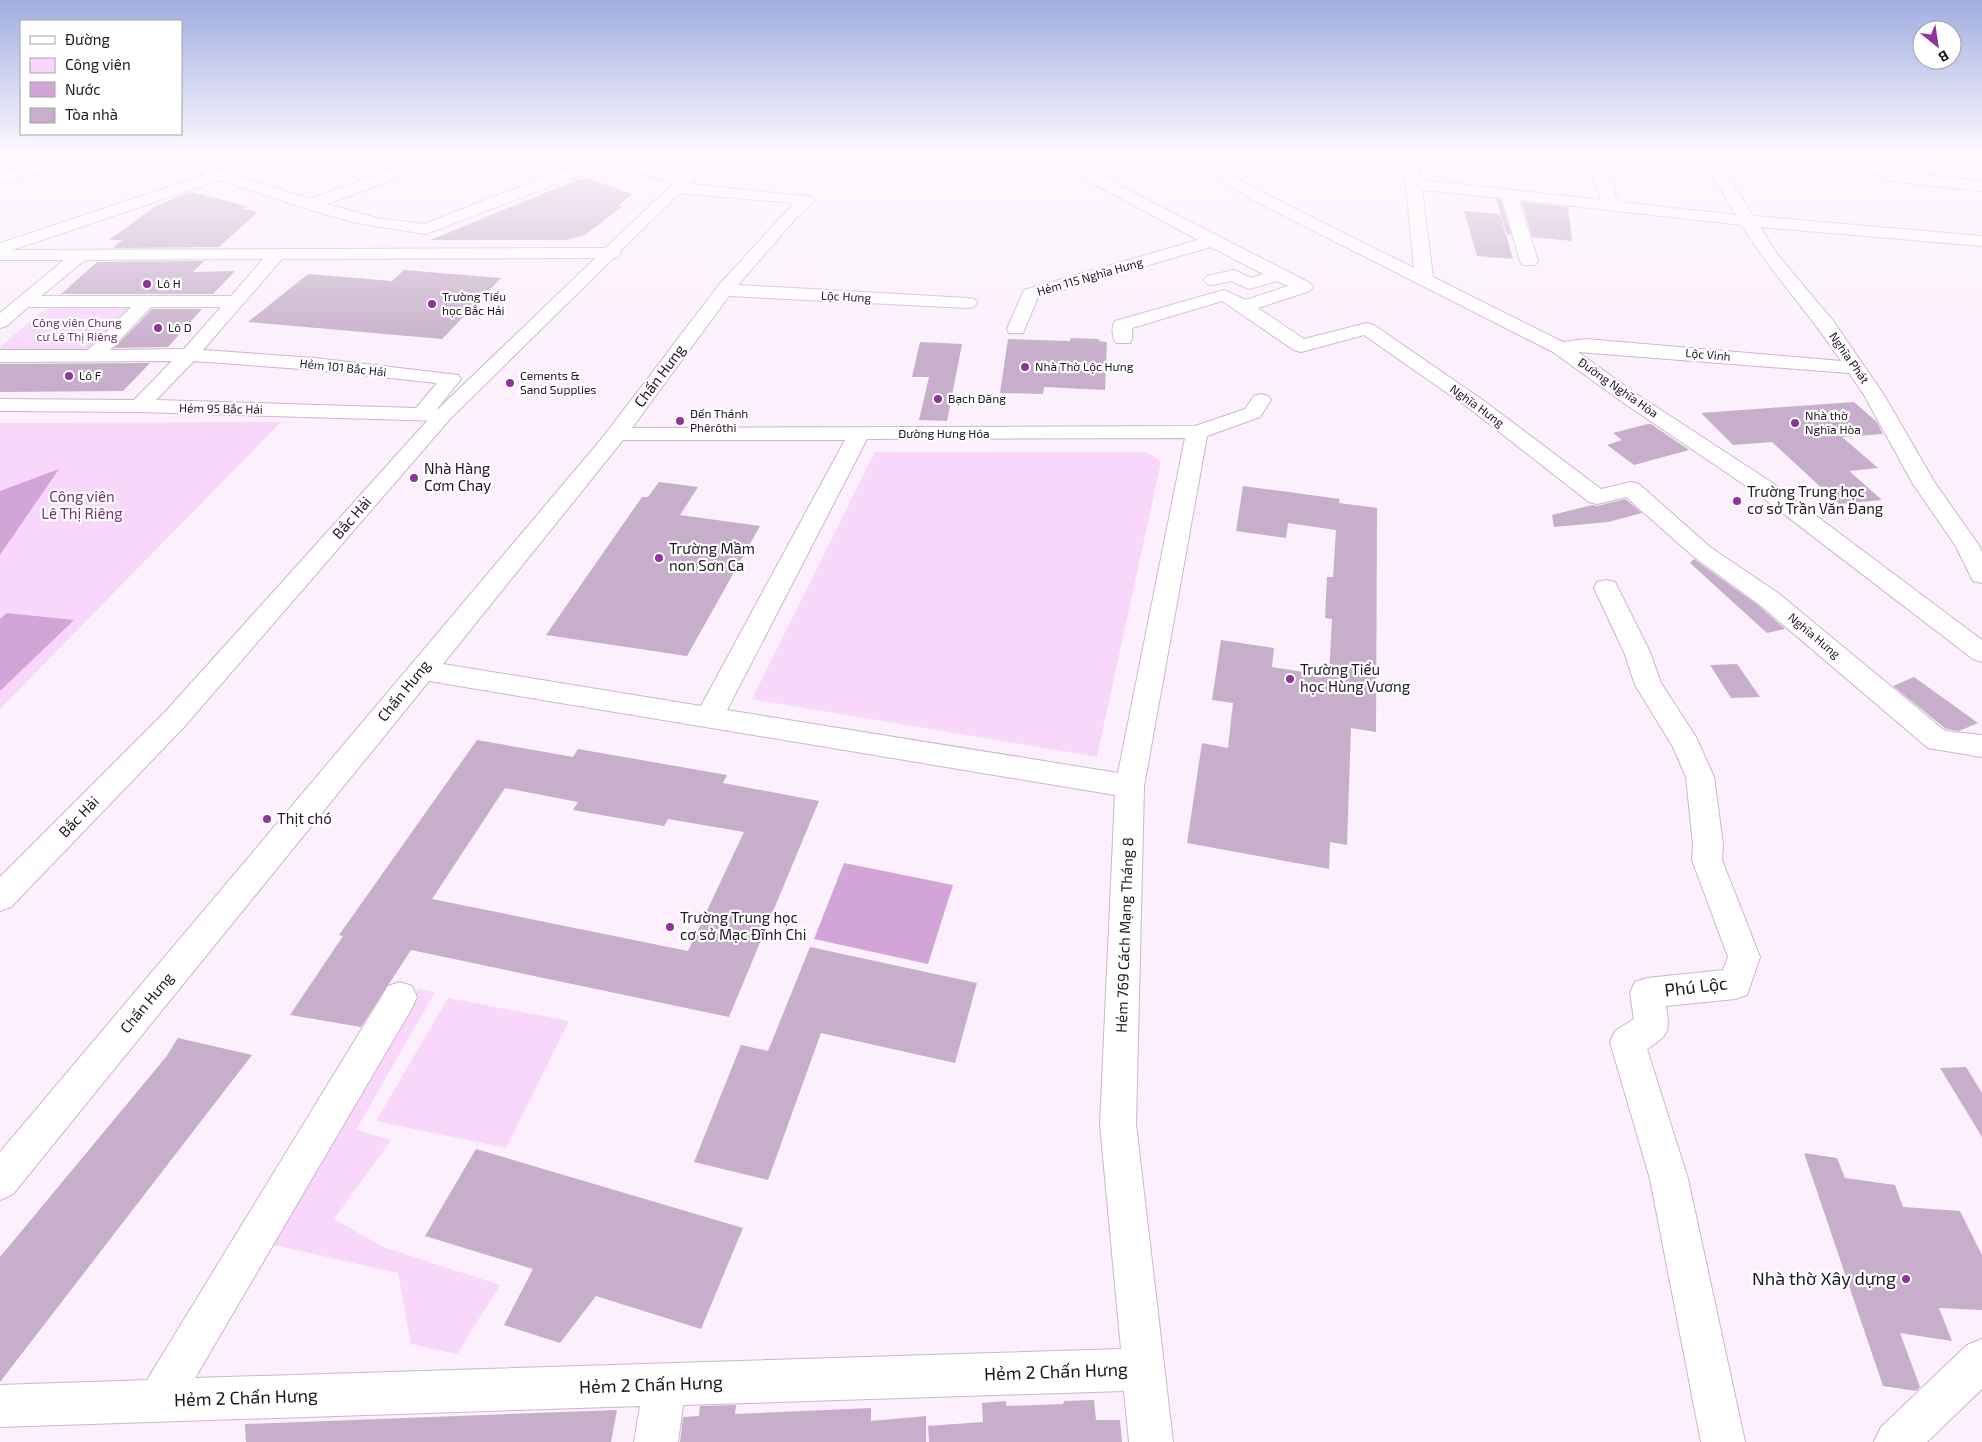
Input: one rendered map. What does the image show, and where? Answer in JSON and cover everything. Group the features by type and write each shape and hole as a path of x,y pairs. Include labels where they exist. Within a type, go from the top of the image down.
{"street":[{"path":"0,248 93,217"},
{"path":"355,217 391,227 426,229 456,217"},
{"name":"Bắc Hải","path":"0,898 175,719 432,414 648,217"},
{"name":"Chấn Hưng","path":"0,1181 616,434 724,290 789,217"},
{"path":"1169,217 1304,288 1244,307 1218,288"},
{"name":"Đường Nghĩa Hòa","path":"1300,217 1560,348 1625,395 1764,487 1982,654"},
{"path":"1418,217 1424,279"},
{"path":"1516,217 1529,261"},
{"path":"1725,217 1982,241"},
{"name":"Nghĩa Phát","path":"1748,217 1770,256 1827,326 1874,395 1924,484 1966,544 1982,575"},
{"name":"Hẻm 115 Nghĩa Hưng","path":"1016,329 1030,294 1214,241"},
{"path":"0,255 612,252"},
{"path":"0,322 80,255"},
{"path":"139,406 189,354 276,255"},
{"path":"1123,339 1122,325 1218,288 1234,275 1250,284 1279,275"},
{"name":"Lộc Hưng","path":"724,290 968,303"},
{"path":"94,355 147,301"},
{"path":"25,302 236,301"},
{"name":"Nghĩa Hưng","path":"1244,307 1301,346 1367,329 1477,405 1597,497 1632,489 1702,552 1769,599 1938,741 1982,746"},
{"name":"Lộc Vinh","path":"1560,348 1586,345 1855,368"},
{"path":"0,356 189,354"},
{"name":"Hẻm 101 Bắc Hải","path":"189,354 315,364 451,379 432,414"},
{"name":"Đường Hưng Hóa","path":"616,434 1197,432 1232,422 1253,413 1261,400"},
{"name":"Hẻm 95 Bắc Hải","path":"0,405 139,406 432,414"},
{"name":"Hẻm 769 Cách Mạng Tháng 8","path":"1151,1442 1118,1124 1130,786 1197,432"},
{"path":"709,717 859,434"},
{"name":"Phú Lộc","path":"1606,588 1637,652 1648,685 1686,744 1700,777 1708,845 1707,860 1744,957 1735,984 1647,993 1652,1027 1627,1042 1669,1179 1723,1442"},
{"path":"422,670 1130,786"},
{"name":"Hẻm 2 Chấn Hưng","path":"158,1401 400,997"},
{"path":"1896,1442 1982,1360"},
{"name":"Hẻm 2 Chấn Hưng","path":"0,1406 1144,1368"},
{"path":"656,1442 664,1385"}],"green space":[{"name":"Công viên Chung cư Lê Thị Riêng","path":"130,305 134,307 89,352 0,351 0,347 41,312 56,306"},
{"name":"Công viên Lê Thị Riêng","path":"281,422 0,709 0,423"},
{"path":"875,452 1147,452 1161,462 1097,757 752,699"},
{"path":"418,989 435,992 356,1130 391,1140 334,1219 383,1247 500,1285 457,1354 411,1344 398,1273 269,1244"},
{"path":"448,998 569,1021 506,1148 376,1121"}],"water":[{"path":"59,469 0,555 0,491"},
{"path":"7,613 74,620 0,691 0,619"},
{"path":"844,863 953,885 928,964 814,939"}],"building":[{"path":"140,217 252,217 219,247 113,248 122,240 109,240"},
{"path":"486,217 608,217 585,235 566,240 430,240"},
{"path":"1466,217 1501,217 1513,259 1477,256"},
{"path":"1502,217 1506,217 1511,235 1507,234"},
{"path":"1526,217 1569,217 1572,241 1532,237"},
{"name":"Lô H","path":"204,261 193,272 235,271 213,294 61,294 97,262"},
{"name":"Trường Tiểu học Bắc Hải","path":"404,270 501,278 442,339 248,322 308,274 392,281"},
{"name":"Lô D","path":"152,309 202,309 168,347 114,348"},
{"path":"1071,338 1099,339 1099,341 1107,342 1105,390 1044,387 1043,394 1000,393 1008,339 1070,341"},
{"name":"Bạch Đăng","path":"920,342 962,344 947,421 919,420 929,377 912,377"},
{"name":"Lô F","path":"150,363 123,391 0,392 0,364"},
{"path":"1854,402 1877,422 1883,434 1842,437 1878,468 1849,471 1882,500 1839,504 1772,442 1733,445 1701,413"},
{"path":"1651,424 1689,450 1634,465 1607,445 1622,440 1613,433"},
{"path":"659,482 698,487 680,515 760,526 687,656 546,635 642,497 648,497"},
{"path":"1243,486 1340,499 1339,503 1377,508 1376,732 1351,728 1347,845 1330,842 1329,869 1187,843 1202,743 1228,748 1233,703 1212,700 1221,640 1274,648 1272,667 1329,676 1332,619 1325,618 1327,577 1333,577 1336,530 1288,523 1286,538 1236,531"},
{"path":"1625,499 1642,513 1608,522 1554,527 1552,515"},
{"path":"1694,559 1759,606 1785,629 1767,633 1690,563"},
{"path":"1737,664 1760,697 1731,698 1710,665"},
{"path":"1914,677 1978,723 1959,731 1946,729 1893,686"},
{"path":"477,740 573,757 578,749 727,775 723,783 819,801 729,1017 411,950 361,1027 290,1015 343,936 339,935","holes":["505,788 578,802 573,810 664,826 668,819 744,832 688,951 432,899"]},
{"path":"810,947 977,983 955,1063 821,1033 768,1180 694,1162 741,1045 768,1051"},
{"path":"178,1038 252,1055 0,1382 0,1257 166,1057"},
{"path":"1966,1067 1982,1093 1982,1137 1940,1068"},
{"path":"476,1149 743,1228 701,1329 596,1296 560,1343 504,1325 533,1269 425,1236"},
{"path":"1804,1153 1837,1158 1845,1178 1895,1185 1903,1207 1960,1211 1982,1255 1982,1310 1939,1308 1952,1341 1900,1333 1920,1387 1916,1391 1883,1386"},
{"path":"1094,1400 1096,1420 1120,1420 1122,1442 929,1442 928,1426 983,1422 982,1403 1006,1401 1006,1406 1063,1404 1064,1401"},
{"path":"736,1405 735,1414 871,1408 871,1421 926,1416 926,1442 680,1442 683,1417 699,1416 700,1406"},
{"path":"617,1410 611,1442 246,1442 245,1424"}],"place":[{"name":"Lô H","path":"147,284"},
{"name":"Trường Tiểu học Bắc Hải","path":"432,304"},
{"name":"Lô D","path":"158,328"},
{"name":"Nhà Thờ Lộc Hưng","path":"1025,367"},
{"name":"Lô F","path":"69,376"},
{"name":"Cements & Sand Supplies","path":"510,383"},
{"name":"Bạch Đăng","path":"938,399"},
{"name":"Đến Thánh Phêrôthi","path":"680,421"},
{"name":"Nhà thờ Nghĩa Hòa","path":"1795,423"},
{"name":"Nhà Hàng Cơm Chay","path":"414,478"},
{"name":"Trường Trung học cơ sở Trần Văn Đang","path":"1737,501"},
{"name":"Trường Mầm non Sơn Ca","path":"659,558"},
{"name":"Trường Tiểu học Hùng Vương","path":"1290,679"},
{"name":"Thịt chó","path":"267,819"},
{"name":"Trường Trung học cơ sở Mạc Đĩnh Chi","path":"670,927"},
{"name":"Nhà thờ Xây dựng","path":"1906,1279"}]}
